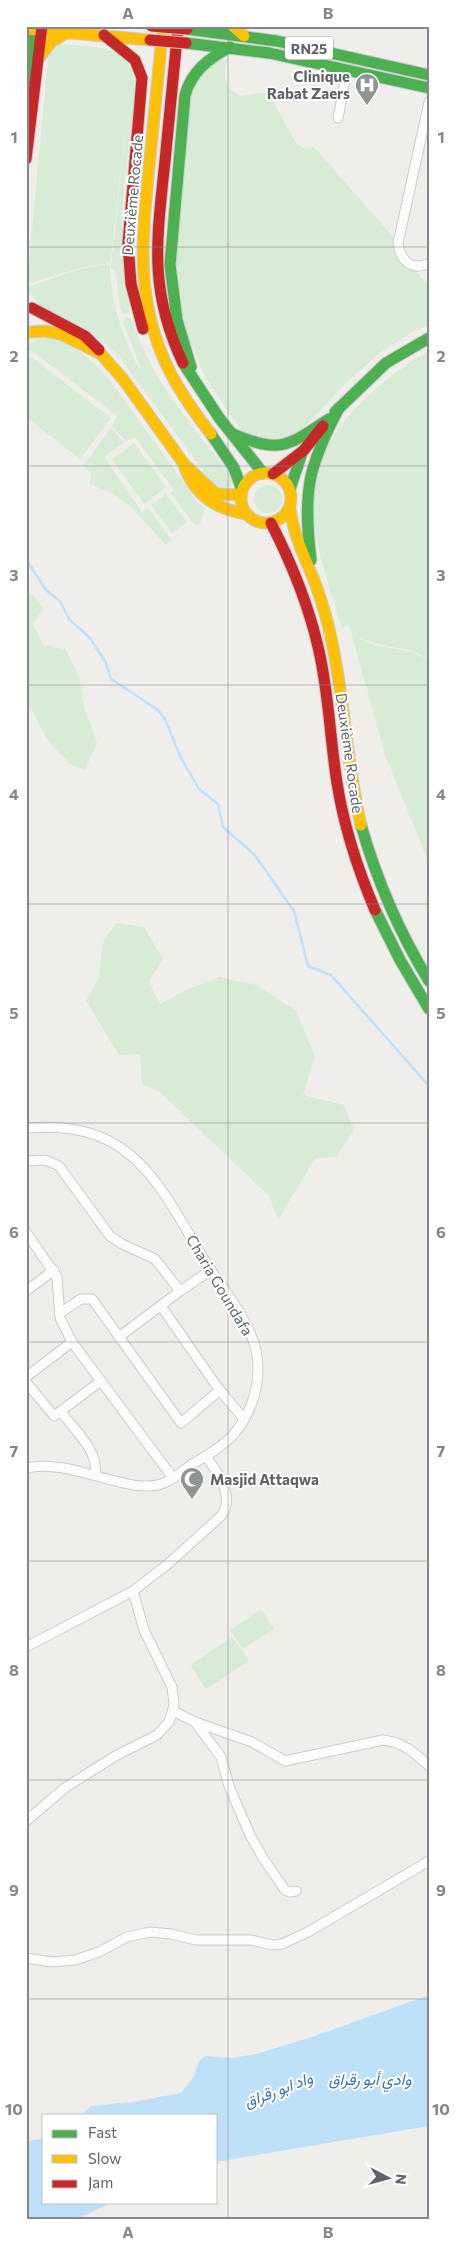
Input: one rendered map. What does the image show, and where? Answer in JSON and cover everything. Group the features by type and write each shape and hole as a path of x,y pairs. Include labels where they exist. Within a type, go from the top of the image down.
{"main road":[{"name":"RN25","path":"150,26 183,28 286,43 429,75"},
{"name":"Deuxième Rocade","path":"163,26 141,257 148,311 165,363 192,410 233,463 242,492"},
{"path":"233,26 244,36"},
{"path":"26,159 39,58 35,28"},
{"path":"33,93 30,73 35,28"},
{"name":"RN25","path":"35,28 230,47 288,56 429,88"},
{"name":"Deuxième Rocade","path":"183,28 157,240 156,269 159,298 169,336 180,362 195,388 230,432 268,473"},
{"path":"39,58 53,40 68,32"},
{"path":"104,35 135,60 142,78 129,224 129,264 131,284 140,322 152,349 165,363"},
{"path":"195,388 172,293 170,238 187,87 199,66 230,47"},
{"path":"28,333 35,320 29,305"},
{"path":"29,305 44,317 88,338 97,346 101,354 123,379 184,464 216,494 242,492"},
{"path":"28,333 45,331 61,334 101,354"},
{"path":"184,464 189,478 209,501 227,511 246,514 258,522 271,523 280,520 290,508 292,499 290,489 295,470 304,450 329,419 386,363 429,338"},
{"path":"314,579 308,522 309,478 317,450 339,408"},
{"path":"230,432 263,446 277,447 291,443 329,419"},
{"path":"246,514 242,505 242,492 250,479 268,473 304,450"},
{"path":"268,473 281,478 290,489"},
{"name":"Deuxième Rocade","path":"290,508 295,533 314,579 335,652 350,771 366,842 392,911 429,981"},
{"name":"Deuxième Rocade","path":"271,523 296,574 314,628 324,673 339,792 360,874 390,944 429,1009"}],"street":[{"path":"338,118 347,70"},
{"path":"429,102 398,243 400,254 406,262 416,266 429,263"},
{"name":"Charia Goundafa","path":"26,1128 59,1126 80,1129 106,1138 123,1147 140,1162 154,1178 243,1320 257,1355 256,1390 244,1419 227,1440 163,1484 143,1486 62,1466 26,1468"},
{"path":"26,1161 46,1160 59,1166 110,1236 158,1262 180,1291"},
{"path":"26,1232 54,1270 58,1283 62,1323 72,1342 173,1478"},
{"path":"26,1291 54,1270"},
{"path":"119,1337 211,1270"},
{"path":"60,1313 81,1299 88,1298 95,1303 181,1423 220,1390"},
{"path":"161,1306 220,1390 244,1419"},
{"path":"26,1377 72,1342"},
{"path":"26,1382 52,1415 55,1416 101,1381"},
{"path":"61,1412 92,1452 96,1464 94,1474"},
{"path":"26,1647 133,1591 175,1558 225,1511 227,1505 225,1489 206,1456"},
{"path":"26,1821 72,1783 116,1755 156,1735 169,1722 173,1711 172,1686 144,1630 133,1591"},
{"path":"173,1711 195,1722 252,1742 286,1761 383,1740 399,1743 429,1766"},
{"path":"195,1722 221,1757 229,1786 243,1820 263,1858 285,1890 290,1892 296,1891"},
{"path":"26,1958 52,1962 76,1960 100,1952 127,1937 150,1932 171,1934 196,1940 251,1940 282,1944 308,1932 429,1861"}],"green space":[{"path":"61,44 87,46 110,51 119,55 133,73 136,87 123,199 122,227 122,255 130,310 127,314 123,313 120,308 115,269 111,269 111,266 127,116 110,263 83,267 27,284 48,59 50,50"},
{"path":"228,58 225,75 230,89 241,96 262,93 270,96 296,143 303,148 314,147 393,237 393,249 398,260 406,269 418,273 429,288 429,325 412,332 380,353 349,380 300,432 276,442 246,436 203,373 184,325 176,258 192,89 206,68"},
{"path":"110,264 110,277 115,304 128,345 139,369 141,368 123,322 126,317 131,318 150,362 172,399 228,472 232,482 230,487 220,488 214,485 118,355 88,330 42,308 27,287 83,268"},
{"path":"45,338 65,343 83,354 112,383 198,503 205,509 199,526 193,523 171,493 174,490 135,437 126,441 112,426 117,416 31,350 26,353 26,345 37,339"},
{"path":"429,351 429,659 413,651 360,639 377,646 412,652 429,660 429,863 385,755 349,624 342,628 323,566 316,537 313,509 315,483 323,456 338,429 362,402 378,388 402,368"},
{"path":"30,356 111,418 80,459 26,417 26,362"},
{"path":"111,428 124,443 105,456 105,459 142,512 148,508 171,539 166,545 132,508 113,494 90,484 91,472 83,466"},
{"path":"134,443 166,487 144,504 112,459"},
{"path":"268,485 278,489 282,499 278,509 268,513 258,509 254,499 258,489"},
{"path":"166,494 187,522 172,533 151,505"},
{"path":"26,594 32,594 43,609 33,624 44,646 65,649 78,673 85,710 97,742 85,770 70,764 47,739 26,700"},
{"path":"116,923 144,927 163,959 149,982 160,1004 184,991 220,977 256,985 296,1011 315,1056 303,1095 344,1105 354,1130 336,1157 315,1158 278,1220 269,1196 160,1092 142,1084 140,1054 119,1055 86,1001 99,978 103,941"},
{"path":"261,1609 274,1629 243,1649 230,1630"},
{"path":"232,1637 249,1661 206,1689 190,1665"}],"water":[{"name":"وادي أبو رقراق","path":"429,1995 429,2126 218,2162 218,2114 82,2114 91,2106 133,2102 181,2093 193,2078 199,2061 205,2056 232,2058 256,2054 312,2037"},
{"path":"42,2138 42,2204 110,2204 74,2220 26,2220 26,2142"}],"waterway":[{"path":"26,559 46,590 60,601 69,619 90,638 106,663 111,679 158,710 165,719 180,756 199,789 218,804 223,827 254,854 294,911 308,966 331,975 429,1086"}],"traffic: fast":[{"path":"30,79 32,26"},
{"path":"187,29 277,41 429,75"},
{"path":"186,43 269,53 429,88"},
{"path":"191,367 177,320 170,265 185,95 192,79 202,66 230,47"},
{"path":"335,412 386,363 429,338"},
{"path":"183,363 220,419 263,473"},
{"path":"311,560 308,516 310,481 320,448 339,408"},
{"path":"233,434 262,444 284,444 303,436 329,419"},
{"path":"211,434 234,468 242,490"},
{"path":"290,489 302,453"},
{"path":"361,825 374,866 390,906 408,944 429,981"},
{"path":"375,910 400,960 429,1009"}],"traffic: slow":[{"path":"163,26 144,225 143,269 145,291 155,335 165,362 186,399 211,434"},
{"path":"233,26 244,36"},
{"path":"26,29 150,40"},
{"path":"39,58 51,42 68,32"},
{"path":"30,332 45,331 61,334 101,354 123,379 184,464 216,494 241,495"},
{"path":"185,468 195,486 209,500 227,509 247,514"},
{"path":"261,473 271,473 284,480 291,493 291,498 291,503 284,516 271,523 261,523 252,519 245,512 241,503 241,493 245,484 252,477 261,473"},
{"path":"290,508 296,535 324,609 336,661 352,778 361,825"}],"traffic: jam":[{"path":"26,159 42,26"},
{"path":"151,26 187,29"},
{"path":"178,28 160,215 158,263 164,311 183,363"},
{"path":"104,35 135,60 142,78 128,244 131,284 143,329"},
{"path":"150,40 186,43"},
{"path":"32,308 85,336 99,350"},
{"path":"273,474 304,450 323,426"},
{"path":"271,523 299,586 315,634 325,684 340,799 357,864 375,910"}],"place":[{"name":"Clinique Rabat Zaers","path":"367,106"},
{"name":"Masjid Attaqwa","path":"192,1500"}],"water label":[{"name":"واد ابو رقراق","path":"278,2089"}]}
